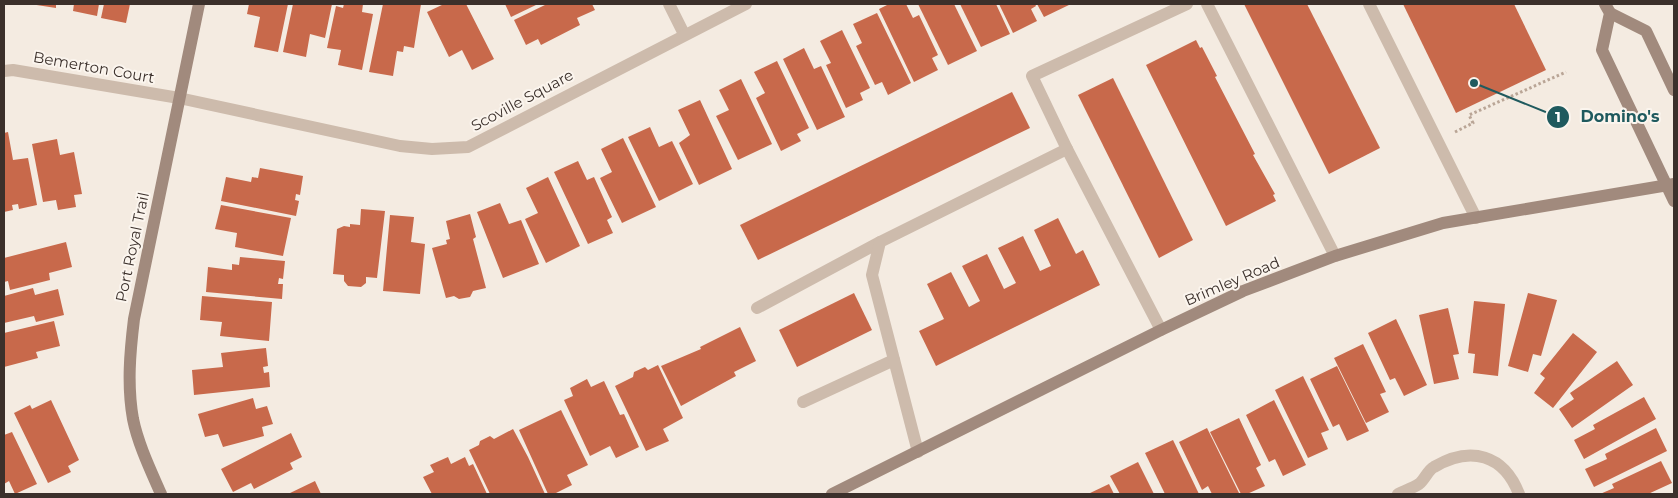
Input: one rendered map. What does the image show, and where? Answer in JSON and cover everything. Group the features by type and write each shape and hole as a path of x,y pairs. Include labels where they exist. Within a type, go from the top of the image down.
{"main road":[{"name":"Port Royal Trail","path":"161,494 133,420 129,384 130,356 134,319 199,4"},
{"path":"1674,90 1646,31 1607,8 1602,50 1670,185 1674,200"},
{"name":"Brimley Road","path":"832,494 1243,291 1335,256 1443,223 1670,185"}],"street":[{"path":"670,4 684,34"},
{"name":"Scoville Square","path":"179,98 400,146 432,149 468,147 684,34 746,4"},
{"path":"1161,330 1067,149 1032,76 1187,4"},
{"path":"1207,4 1335,256"},
{"path":"1369,4 1476,218"},
{"name":"Bemerton Court","path":"4,71 13,70 179,98"},
{"path":"757,308 880,242 1067,149"},
{"path":"880,242 872,275 918,452"},
{"path":"803,402 894,360"},
{"path":"1398,494 1419,484 1433,467 1460,455 1490,459 1503,467 1513,478 1519,494"}],"path":[{"path":"1438,141 1473,123 1469,115 1566,72"}],"building":[{"path":"30,4 56,4 56,8"},
{"path":"74,4 99,4 97,16 73,11"},
{"path":"104,4 130,4 126,23 101,18"},
{"path":"249,4 288,4 278,52 254,47 260,17 247,14"},
{"path":"293,4 332,4 325,38 310,34 306,57 283,52"},
{"path":"344,4 363,4 362,12 373,14 362,70 338,65 341,50 327,48 336,6 343,8"},
{"path":"383,4 421,4 414,48 404,46 403,52 397,51 393,76 369,72"},
{"path":"444,4 466,4 494,59 472,70 462,50 449,57 427,12"},
{"path":"505,4 538,4 511,17"},
{"path":"547,4 592,4 595,10 577,18 580,25 541,45 538,39 526,45 514,20"},
{"path":"889,4 906,4 913,18 919,15 938,55 932,58 938,70 914,82 879,9"},
{"path":"918,4 954,4 977,51 948,65"},
{"path":"960,4 996,4 1010,34 981,47"},
{"path":"999,4 1035,4 1036,6 1031,9 1037,21 1013,33"},
{"path":"1037,4 1071,4 1044,17"},
{"path":"1244,4 1307,4 1380,148 1329,174"},
{"path":"1403,4 1514,4 1546,70 1456,113"},
{"path":"877,13 911,83 888,95 882,82 875,85 856,46 862,43 853,24"},
{"path":"842,30 870,88 860,93 863,100 846,108 826,65 831,63 820,41"},
{"path":"1196,40 1200,48 1202,47 1217,76 1215,77 1255,154 1253,155 1275,194 1273,195 1276,201 1226,226 1146,65"},
{"path":"804,48 814,69 821,66 845,117 817,130 783,59"},
{"path":"777,61 809,128 797,134 801,141 781,151 756,98 765,93 754,72"},
{"path":"1113,78 1193,240 1159,258 1078,95"},
{"path":"741,79 772,144 738,160 716,116 729,110 719,90"},
{"path":"1012,92 1030,128 758,260 740,225"},
{"path":"700,100 732,169 699,185 679,143 690,135 678,110"},
{"path":"650,127 659,147 672,141 693,184 659,201 628,137"},
{"path":"8,132 13,160 28,158 37,205 19,209 18,204 12,205 13,210 4,212 4,133"},
{"path":"623,138 656,207 622,223 600,178 612,172 601,149"},
{"path":"57,139 60,155 74,152 82,194 74,195 76,207 58,210 56,200 43,202 32,144"},
{"path":"578,161 587,180 594,177 612,217 607,220 613,233 588,244 554,172"},
{"path":"260,168 303,176 300,195 296,194 295,200 299,201 296,216 221,201 226,177 251,182 252,177 258,178"},
{"path":"548,177 580,246 546,263 525,219 538,213 526,188"},
{"path":"500,203 509,224 521,220 539,264 503,278 477,212"},
{"path":"221,205 291,218 283,256 235,247 237,233 215,229"},
{"path":"361,209 385,211 377,278 366,277 366,283 361,287 348,286 344,281 344,275 333,274 337,229 344,226 350,227 350,224 360,225"},
{"path":"470,214 476,237 473,239 486,288 473,291 470,297 459,299 454,296 446,298 432,248 447,244 446,240 450,239 446,221"},
{"path":"390,215 414,217 411,242 425,244 420,294 383,291"},
{"path":"1058,218 1076,254 1083,250 1100,285 936,366 919,331 944,319 927,284 951,272 969,307 980,301 962,266 987,254 1004,289 1016,283 998,248 1023,236 1040,271 1051,266 1034,230"},
{"path":"66,242 72,267 49,273 50,280 10,290 8,281 4,282 4,258"},
{"path":"240,257 285,261 283,279 279,278 278,284 283,284 282,299 206,292 208,267 232,270 232,264 239,265"},
{"path":"33,288 35,295 58,289 64,315 36,322 34,316 4,323 4,296"},
{"path":"854,293 872,330 797,367 779,330"},
{"path":"1528,293 1557,300 1541,356 1533,354 1528,372 1508,366"},
{"path":"202,296 272,302 269,341 220,336 222,322 200,320"},
{"path":"1474,301 1505,304 1498,376 1473,373 1475,354 1468,353"},
{"path":"1448,308 1459,354 1453,355 1459,379 1434,384 1419,315"},
{"path":"1396,319 1427,385 1404,396 1395,378 1390,380 1368,333"},
{"path":"54,321 60,346 36,352 38,358 4,367 4,333"},
{"path":"740,327 756,361 734,372 736,376 681,406 661,366 701,349 700,347"},
{"path":"1573,333 1597,352 1553,408 1534,393 1545,378 1540,374"},
{"path":"1363,344 1386,392 1380,394 1389,412 1366,423 1334,358"},
{"path":"266,348 268,366 263,367 264,373 269,372 270,387 194,395 192,370 223,367 221,353"},
{"path":"1617,361 1633,385 1572,428 1559,409 1574,399 1570,393"},
{"path":"658,365 683,418 663,429 669,441 646,451 615,386 633,377 634,372 645,367 648,370"},
{"path":"1337,366 1369,431 1347,441 1339,424 1333,427 1310,379"},
{"path":"1303,376 1329,430 1321,433 1328,449 1308,458 1275,390"},
{"path":"587,379 591,387 604,381 620,415 624,414 639,447 616,458 610,446 590,456 564,400 573,396 570,388"},
{"path":"1644,397 1656,419 1584,459 1574,440 1595,429 1593,425"},
{"path":"253,398 256,409 267,406 273,424 262,427 264,436 223,447 218,434 205,437 198,414"},
{"path":"51,400 79,460 68,466 71,472 48,483 14,413 30,405 32,409"},
{"path":"1274,400 1306,465 1283,476 1275,459 1269,462 1246,415"},
{"path":"561,410 588,465 567,475 572,485 554,494 548,494 519,430"},
{"path":"1239,418 1261,465 1256,468 1265,486 1247,494 1241,494 1210,432"},
{"path":"1207,428 1239,493 1237,494 1212,494 1208,486 1202,490 1179,442"},
{"path":"1656,428 1667,451 1594,487 1585,469 1607,459 1605,454"},
{"path":"513,429 545,494 490,494 469,450 490,436 494,439"},
{"path":"12,432 37,484 15,494 9,481 4,484 4,435"},
{"path":"291,433 302,457 290,463 293,469 254,489 251,483 233,492 221,469"},
{"path":"1173,440 1199,494 1165,494 1145,453"},
{"path":"448,457 451,464 465,457 469,466 473,464 487,494 432,494 423,477 434,472 430,465"},
{"path":"1661,461 1672,483 1648,494 1600,494 1614,488 1612,484"},
{"path":"1138,462 1154,494 1120,494 1110,476"},
{"path":"315,481 321,494 288,494"},
{"path":"1109,484 1114,494 1088,494"}],"place":[{"name":"Domino's","path":"1474,83"}]}
